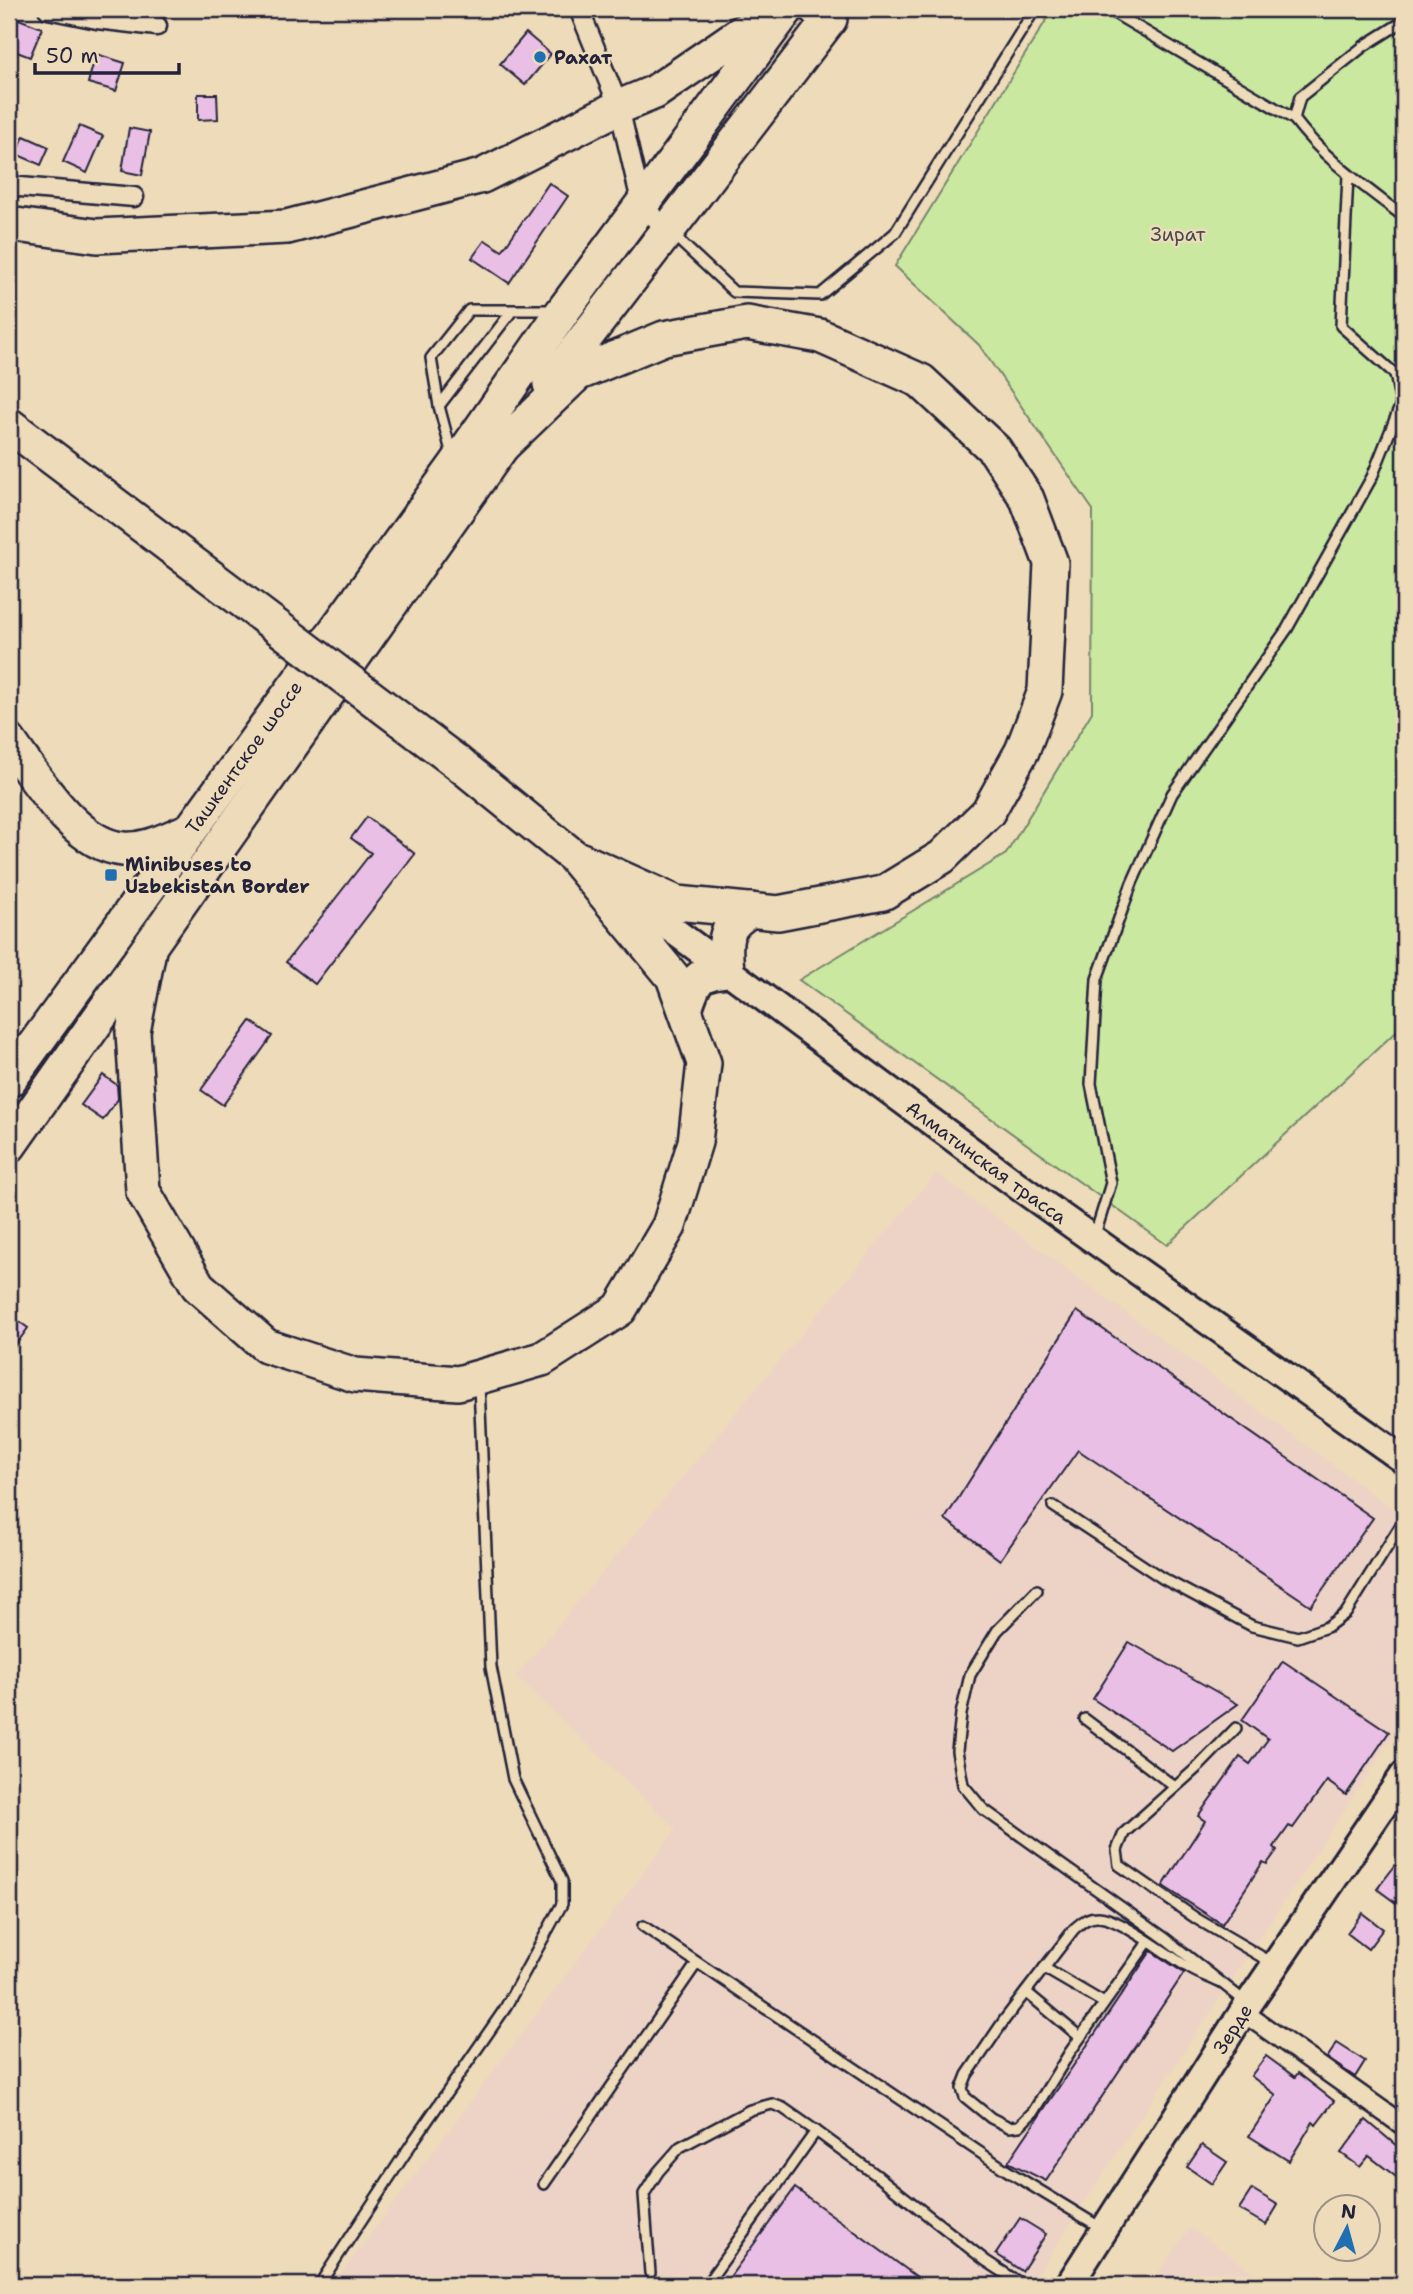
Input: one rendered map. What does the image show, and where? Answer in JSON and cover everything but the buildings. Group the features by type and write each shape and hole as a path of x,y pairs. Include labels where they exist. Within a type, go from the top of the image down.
{"highway":[{"path":"9,224 97,236 287,227 482,176 619,107 655,92 776,9"},
{"path":"9,1146 231,832 563,311 787,9"},
{"path":"499,449 668,230 823,14"},
{"path":"460,473 499,449 577,374 664,338 747,323 820,337 920,381 995,450 1027,499 1051,563 1045,691 1022,751 988,812 942,857 883,892 778,913 677,903 573,856"},
{"path":"9,425 458,763 573,856 673,978 704,1063 695,1142 669,1226 620,1309 541,1359 458,1383 355,1375 266,1346 198,1286 143,1191 133,1032 149,950"},
{"name":"Ташкентское шоссе","path":"9,1080 196,822 460,473"},
{"path":"9,741 50,796 93,840 123,849 150,846 196,822 231,832"},
{"path":"684,1009 695,980 708,972 727,970 725,951 728,931 736,919 751,910"}],"street":[{"path":"48,9 97,19 157,26"},
{"path":"579,9 619,107 642,206 668,230"},
{"path":"9,186 134,197"},
{"name":"Алматинская трасса","path":"573,856 1094,1240 1404,1460"},
{"name":"Зерде","path":"1069,2285 1245,2008 1404,1775"},
{"path":"1245,2008 1404,2126"}],"lane":[{"path":"668,230 734,292 820,295 895,233 1035,9"},
{"path":"1114,13 1294,119 1313,144 1404,217"},
{"path":"1294,119 1300,97 1364,47 1404,21"},
{"path":"1094,1240 1111,1183 1091,1084 1097,979 1101,967 1132,883 1172,794 1287,629 1371,477 1401,404 1395,374 1341,326 1348,174"},
{"path":"460,473 439,406 431,358 469,310 563,311"},
{"path":"439,406 512,311"},
{"path":"319,2285 414,2140 504,2010 562,1904 562,1881 513,1779 491,1667 479,1377"},
{"path":"1053,1506 1162,1578 1252,1626 1298,1637 1327,1627 1346,1613 1404,1520"},
{"path":"1037,1590 997,1631 970,1675 961,1714 957,1751 963,1785 984,1809 1166,1939 1221,1983 1245,2008"},
{"path":"1085,1719 1175,1787"},
{"path":"1236,1728 1200,1765 1124,1833 1117,1850 1119,1865 1197,1919 1275,1965"},
{"path":"1148,1942 1080,2037 1032,2112 1019,2126 1009,2127 991,2118 965,2098 962,2088 967,2075 1044,1968 1074,1929 1086,1918 1098,1916 1113,1921 1148,1942 1193,1970 1221,1983"},
{"path":"643,1926 1006,2170 1104,2230"},
{"path":"544,2184 697,1963"},
{"path":"1044,1968 1104,2003"},
{"path":"1026,1992 1080,2037"},
{"path":"650,2273 645,2193 658,2172 680,2147 750,2110 772,2104 783,2108 879,2176 986,2261 1023,2285"},
{"path":"706,2285 816,2131"}],"shaded area":[{"path":"936,1173 1404,1517 1404,1720 1030,2285 332,2285 676,1829 516,1676"},
{"path":"1190,2227 1271,2285 1150,2285"}],"green space":[{"name":"Зират","path":"1053,9 1404,9 1404,1024 1167,1245 799,980 1006,854 1092,712 1093,510 979,345 895,266"}],"place":[{"name":"Рахат","path":"540,57"},
{"name":"Minibuses to Uzbekistan Border","path":"111,875"}]}
